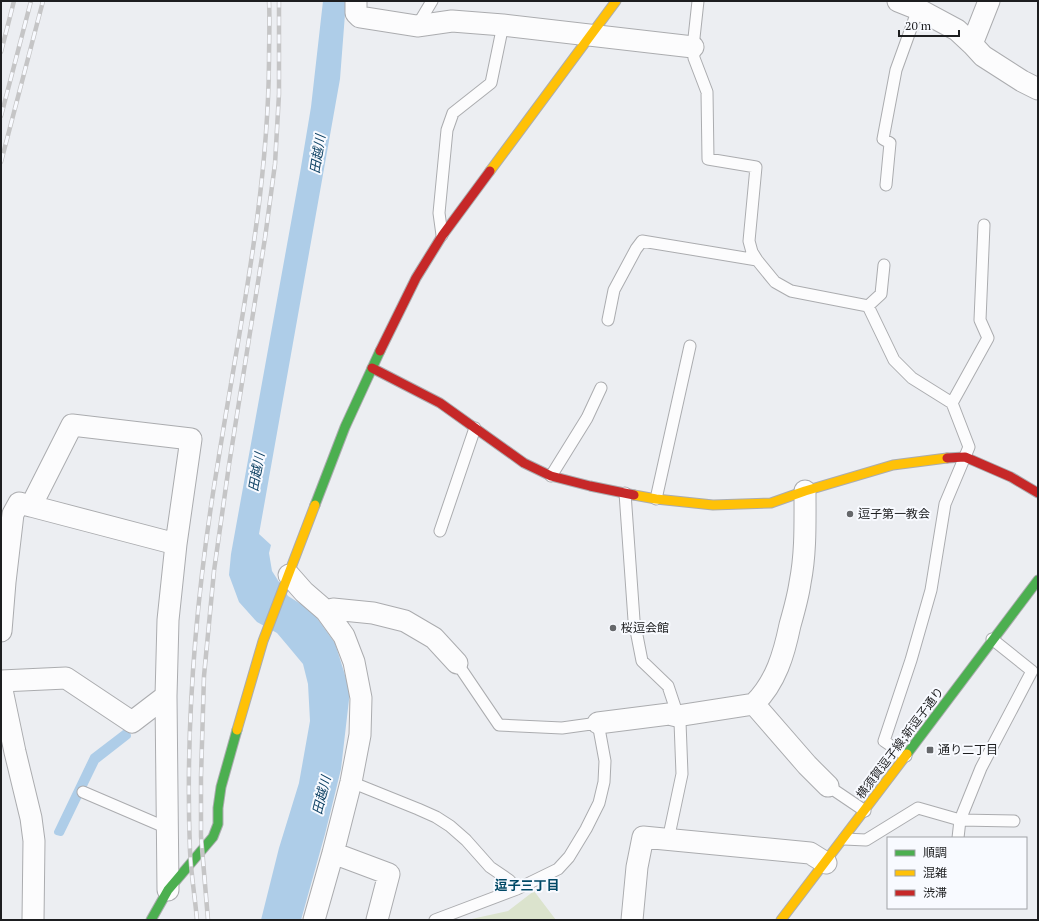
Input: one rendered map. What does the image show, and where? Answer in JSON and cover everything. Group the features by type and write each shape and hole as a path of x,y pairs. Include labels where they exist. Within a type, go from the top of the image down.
{"street":[{"path":"356,1 356,13 360,17 417,26 452,21 503,25 693,47"},
{"path":"151,920 168,890 213,837 218,824 218,808 221,787 263,641 345,427 416,278 442,236 616,1"},
{"path":"898,1 957,30 983,56 1022,82 1038,89"},
{"path":"972,44 990,1"},
{"path":"372,368 440,403 496,445 524,463 551,476 590,486 656,499 713,505 771,503 805,491 893,466 936,459 965,457 1011,477 1038,493"},
{"path":"31,506 72,425 191,439 176,544 168,620 166,696 168,890"},
{"path":"598,723 669,714 678,716 754,704 761,697 775,675 784,654 800,582 805,534 805,491"},
{"path":"1,631 5,582 14,514 19,503 176,544"},
{"path":"288,577 326,611 344,636 354,662 361,698 360,735 351,782 314,920"},
{"name":"横須賀逗子線;新逗子通り","path":"781,920 826,863 992,639 1038,580"},
{"path":"326,611 333,609 373,613 405,621 434,638 457,663"},
{"path":"1,681 66,678 132,722 166,696"},
{"path":"1,685 31,818 34,841 33,920"},
{"path":"754,704 807,765 828,786"},
{"path":"632,920 637,867 643,837 810,853 826,863"},
{"path":"333,853 389,874 377,920"}],"lane":[{"path":"417,26 432,1"},
{"path":"698,1 693,47 694,58 707,92 708,160 756,167 749,241 752,252 775,282 791,291 868,306"},
{"path":"886,185 890,143 883,139 896,70 918,10"},
{"path":"442,236 439,213 447,130 453,113 491,83 503,25"},
{"path":"952,403 988,338 980,320 984,225"},
{"path":"608,320 614,290 636,249 642,241 757,260"},
{"path":"868,306 881,294 884,265"},
{"path":"868,306 894,360 912,378 952,403 969,447 945,504 931,590 911,660 884,740 906,756"},
{"path":"656,499 690,346"},
{"path":"551,476 587,418 601,388"},
{"path":"440,531 475,428"},
{"path":"625,493 634,620 642,661 668,686 680,722 682,774 668,840"},
{"path":"958,837 960,820 982,768 1032,671 992,639"},
{"path":"435,920 517,890 558,869 569,857 586,829 599,803 604,782 605,760 598,723 562,728 499,725 457,663"},
{"path":"351,782 436,817 450,826 466,840 490,867 509,880 517,890"},
{"path":"828,786 865,811"},
{"path":"83,792 167,828"},
{"path":"844,839 866,840 918,808 960,820 1014,821"}],"green space":[{"path":"534,891 556,920 467,920 508,911"}],"water":[{"name":"田越川","path":"323,1 346,1 340,79 259,534 271,545 269,553 272,571 288,596 304,606 317,618 335,643 350,691 341,769 301,920 261,920 279,848 299,783 310,721 308,684 303,664 288,646 277,633 257,622 239,602 229,575 231,554 311,107"}],"waterway":[{"path":"127,731 128,736 96,761 61,833 57,832 93,757 127,731"}],"railway":[{"path":"1,52 14,1"},
{"path":"1,116 31,1"},
{"path":"1,162 43,1"},
{"path":"197,920 191,860 189,803 189,754 194,655 204,558 251,262 264,162 269,61 269,1"},
{"path":"208,920 201,836 204,676 214,571 275,164 279,94 279,1"}],"traffic: fast":[{"path":"315,505 345,427 380,351"},
{"path":"907,754 1038,580"},
{"path":"151,920 168,890 213,837 218,824 218,808 221,787 237,730"}],"traffic: slow":[{"path":"490,171 616,1"},
{"path":"634,495 656,499 713,505 771,503 805,491 893,465 947,458"},
{"path":"237,730 263,641 315,505"},
{"path":"781,920 907,754"}],"traffic: jam":[{"path":"380,351 416,278 442,236 490,171"},
{"path":"372,368 440,403 524,463 551,476 634,495"},
{"path":"947,458 965,457 1011,477 1038,493"}],"place":[{"name":"逗子第一教会","path":"850,514"},
{"name":"桜逗会館","path":"613,628"},
{"name":"通り二丁目","path":"930,750"}],"district":[{"name":"逗子三丁目","path":"527,885"}]}
